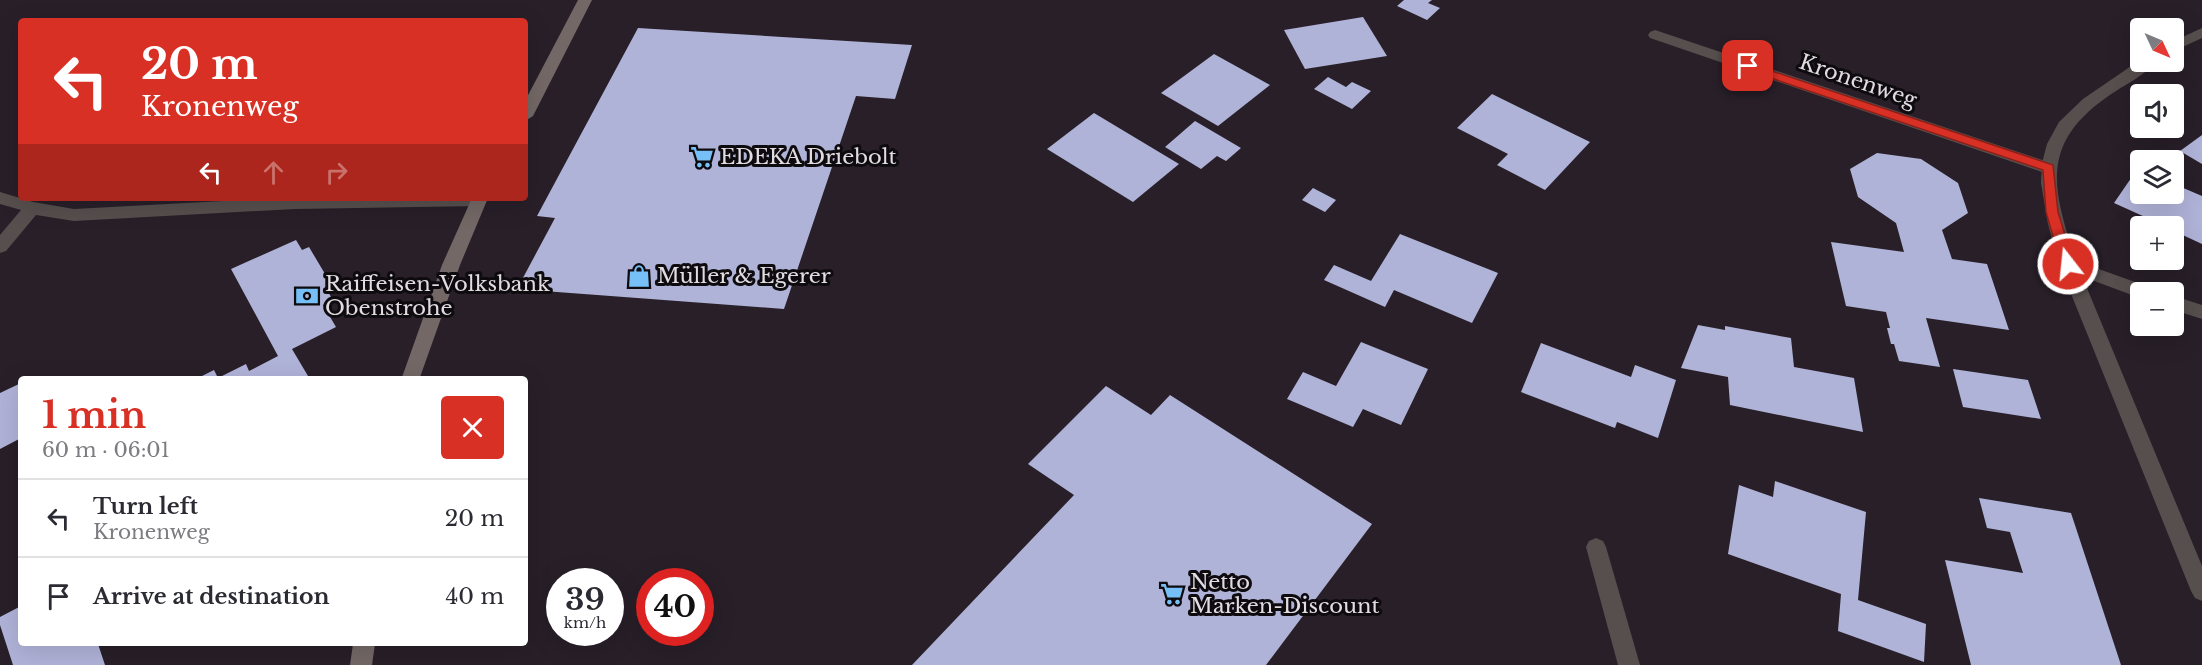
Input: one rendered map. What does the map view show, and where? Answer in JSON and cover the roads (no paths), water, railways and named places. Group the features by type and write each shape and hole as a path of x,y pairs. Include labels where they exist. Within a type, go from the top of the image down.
{"main road":[{"path":"528,110 585,0"},
{"path":"411,376 451,265 479,201"},
{"path":"361,665 364,646"}],"street":[{"path":"2184,42 2202,32"},
{"name":"Kronenweg","path":"1655,35 2048,168"},
{"path":"2134,72 2078,111 2054,142 2048,168 2052,212 2068,264 2202,591"},
{"path":"0,198 32,208 74,215 295,203 388,201"},
{"path":"0,247 32,208"},
{"path":"2068,264 2130,287"},
{"path":"2184,306 2202,312"},
{"path":"1596,547 1629,665"}],"place":[{"name":"EDEKA Driebolt","path":"702,157"},
{"name":"Müller & Egerer","path":"639,276"},
{"name":"Raiffeisen-Volksbank Obenstrohe","path":"307,296"},
{"name":"Netto Marken-Discount","path":"1172,594"}]}
